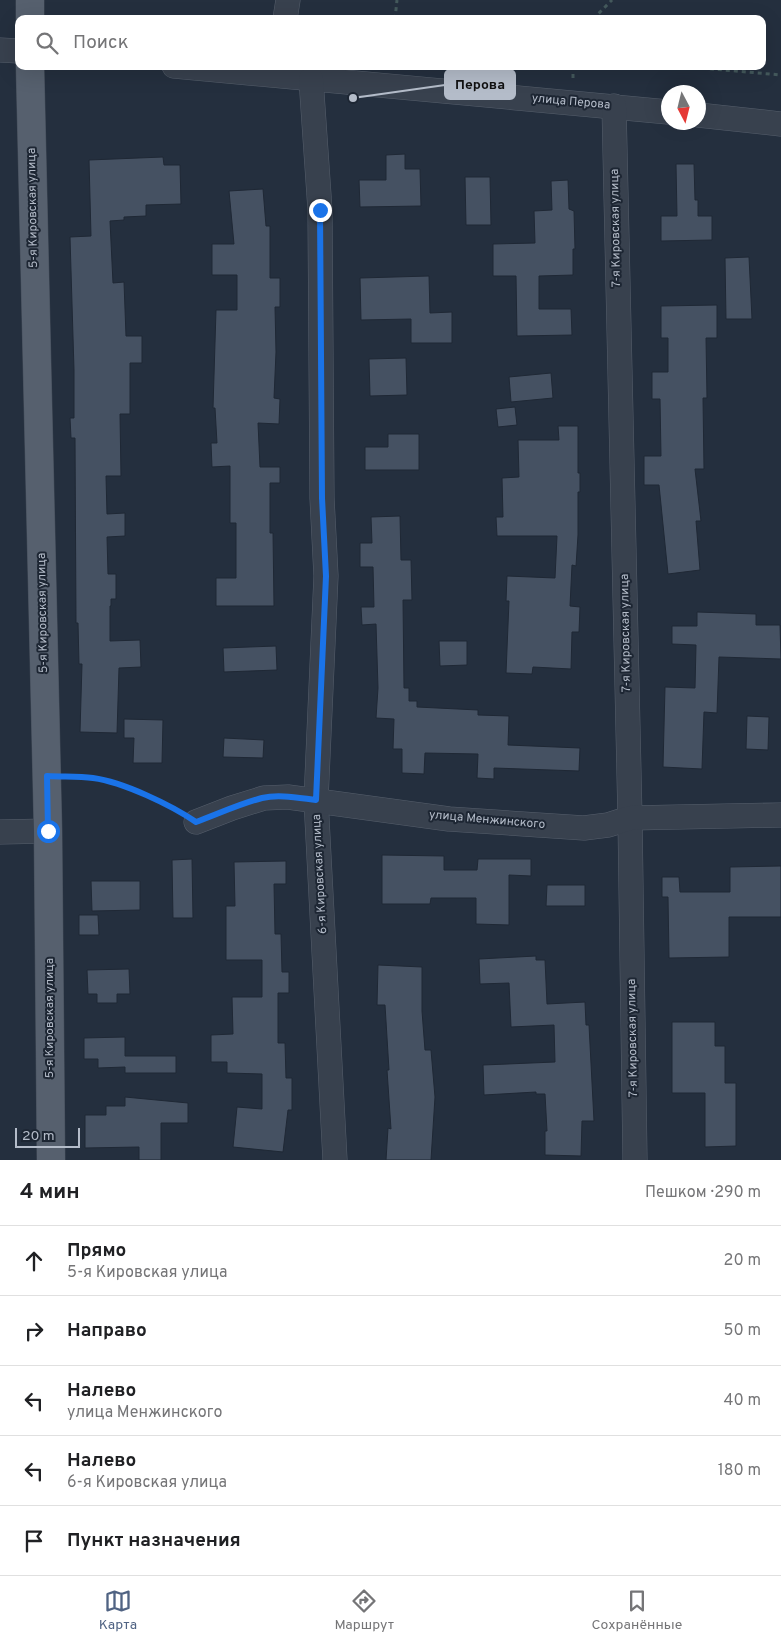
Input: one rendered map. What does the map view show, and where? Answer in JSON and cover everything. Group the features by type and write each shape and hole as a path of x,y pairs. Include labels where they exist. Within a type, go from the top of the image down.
{"main road":[{"path":"30,0 30,15"},
{"name":"5-я Кировская улица","path":"30,70 47,776 51,1160"}],"street":[{"path":"286,15 288,0"},
{"path":"0,50 15,52"},
{"name":"улица Перова","path":"256,70 276,71 311,79 661,111"},
{"name":"6-я Кировская улица","path":"311,79 320,210 322,498 326,576 316,800 335,1160"},
{"name":"7-я Кировская улица","path":"614,106 630,818 635,1160"},
{"path":"706,116 781,124"},
{"name":"улица Менжинского","path":"196,822 264,798 288,797 449,818 584,828 608,825 630,818 781,815"},
{"path":"0,832 48,831"}],"path":[{"path":"395,15 397,0"},
{"path":"598,15 612,0"},
{"path":"724,70 781,75"},
{"path":"47,776 94,778 126,787 175,808 196,822"}],"building":[{"path":"405,154 405,169 420,169 421,206 360,207 359,180 386,180 386,155"},
{"path":"163,157 164,165 180,165 181,204 146,205 146,216 124,217 124,220 110,221 113,283 124,282 126,336 142,336 142,363 130,363 130,414 120,414 121,476 106,476 107,514 125,513 125,536 107,537 108,574 116,574 116,599 111,599 110,606 110,641 140,640 141,667 119,668 117,733 80,732 82,664 79,664 78,623 76,623 75,438 71,438 70,418 74,418 74,370 70,237 91,236 89,160"},
{"path":"676,164 694,164 695,200 698,200 698,216 712,216 712,240 661,241 661,216 677,216"},
{"path":"465,177 490,177 491,225 466,225"},
{"path":"568,180 569,209 574,211 575,249 573,249 573,275 539,276 539,309 571,309 572,335 517,336 516,276 493,276 493,244 535,243 534,211 552,210 551,181"},
{"path":"263,189 266,226 270,226 270,278 280,278 280,307 275,307 274,398 280,399 279,424 258,423 260,467 280,467 280,483 270,483 270,533 273,533 274,606 216,606 216,578 236,578 236,523 230,523 230,466 212,467 211,443 217,443 215,408 213,408 216,310 237,310 237,275 212,275 212,244 234,244 229,191"},
{"path":"749,257 752,319 726,319 725,258"},
{"path":"429,276 430,313 452,312 452,343 411,343 411,319 361,320 360,278"},
{"path":"717,305 717,338 706,338 707,398 703,398 704,469 695,469 701,521 696,521 700,570 668,574 659,485 644,485 644,456 661,456 660,399 652,399 652,372 668,372 668,338 661,338 661,306"},
{"path":"406,358 407,395 370,396 369,359"},
{"path":"551,373 553,398 511,402 509,377"},
{"path":"515,407 517,425 498,427 496,409"},
{"path":"558,426 578,426 580,492 578,492 576,566 572,565 570,606 580,607 579,632 572,632 571,669 533,667 532,674 506,673 509,601 506,601 507,576 555,578 557,536 497,536 496,517 503,517 502,478 519,477 518,440 559,440"},
{"path":"388,434 419,434 419,470 365,470 365,447 388,447"},
{"path":"400,516 401,560 411,560 412,600 403,600 404,688 409,688 409,701 417,701 417,707 478,710 478,715 509,716 508,745 580,748 579,771 494,768 494,779 477,778 478,754 425,753 424,774 402,773 402,749 393,749 394,719 376,718 378,688 376,624 362,625 361,607 374,607 373,567 360,567 360,543 372,543 371,517"},
{"path":"697,612 756,614 756,625 780,625 781,659 719,657 717,713 704,712 702,769 663,767 665,687 695,688 696,645 672,644 672,626 697,626"},
{"path":"439,641 467,641 467,665 440,666"},
{"path":"276,646 277,670 224,672 223,648"},
{"path":"747,716 769,717 768,750 746,749"},
{"path":"124,719 163,720 162,763 133,763 134,738 124,738"},
{"path":"224,738 264,740 263,758 223,757"},
{"path":"382,855 444,856 444,870 477,870 478,859 531,859 531,876 509,875 509,925 476,924 476,898 431,898 430,904 382,904"},
{"path":"192,859 193,918 173,918 172,860"},
{"path":"286,861 286,884 274,884 275,934 281,934 282,972 289,972 289,993 278,993 278,1043 285,1043 286,1078 292,1078 292,1110 288,1110 283,1152 233,1147 237,1107 262,1109 262,1074 227,1073 227,1062 211,1062 211,1035 233,1034 232,997 262,997 262,960 226,960 226,906 235,906 234,862"},
{"path":"781,866 781,917 729,917 729,957 669,958 668,897 662,897 662,877 679,877 680,892 730,892 730,867"},
{"path":"91,881 140,881 140,910 92,911"},
{"path":"547,885 585,885 585,906 546,906"},
{"path":"79,915 98,915 99,935 79,935"},
{"path":"536,956 536,960 545,960 547,1004 585,1002 586,1025 589,1025 594,1121 582,1121 581,1156 545,1155 545,1131 547,1131 545,1094 536,1094 536,1092 484,1095 483,1065 555,1062 554,1025 511,1027 509,983 480,984 479,959"},
{"path":"378,965 422,967 422,1011 425,1050 431,1050 435,1097 431,1160 386,1160 388,1128 391,1129 387,1070 389,1070 385,1005 377,1005"},
{"path":"129,969 130,994 117,994 117,1003 97,1003 97,994 88,994 87,970"},
{"path":"672,1022 715,1022 715,1046 725,1046 725,1083 736,1083 736,1146 705,1147 705,1093 672,1093"},
{"path":"125,1037 125,1056 176,1056 176,1073 125,1073 125,1067 98,1068 98,1059 84,1059 84,1038"},
{"path":"125,1097 188,1103 188,1123 161,1123 161,1160 139,1160 139,1147 85,1148 85,1115 106,1115 106,1106 125,1106"}],"place":[{"name":"Перова","path":"353,98"}],"route":[{"path":"48,831 47,776 94,778 126,787 175,808 196,822 264,798 288,797 316,800 326,576 322,498 320,210"}]}
